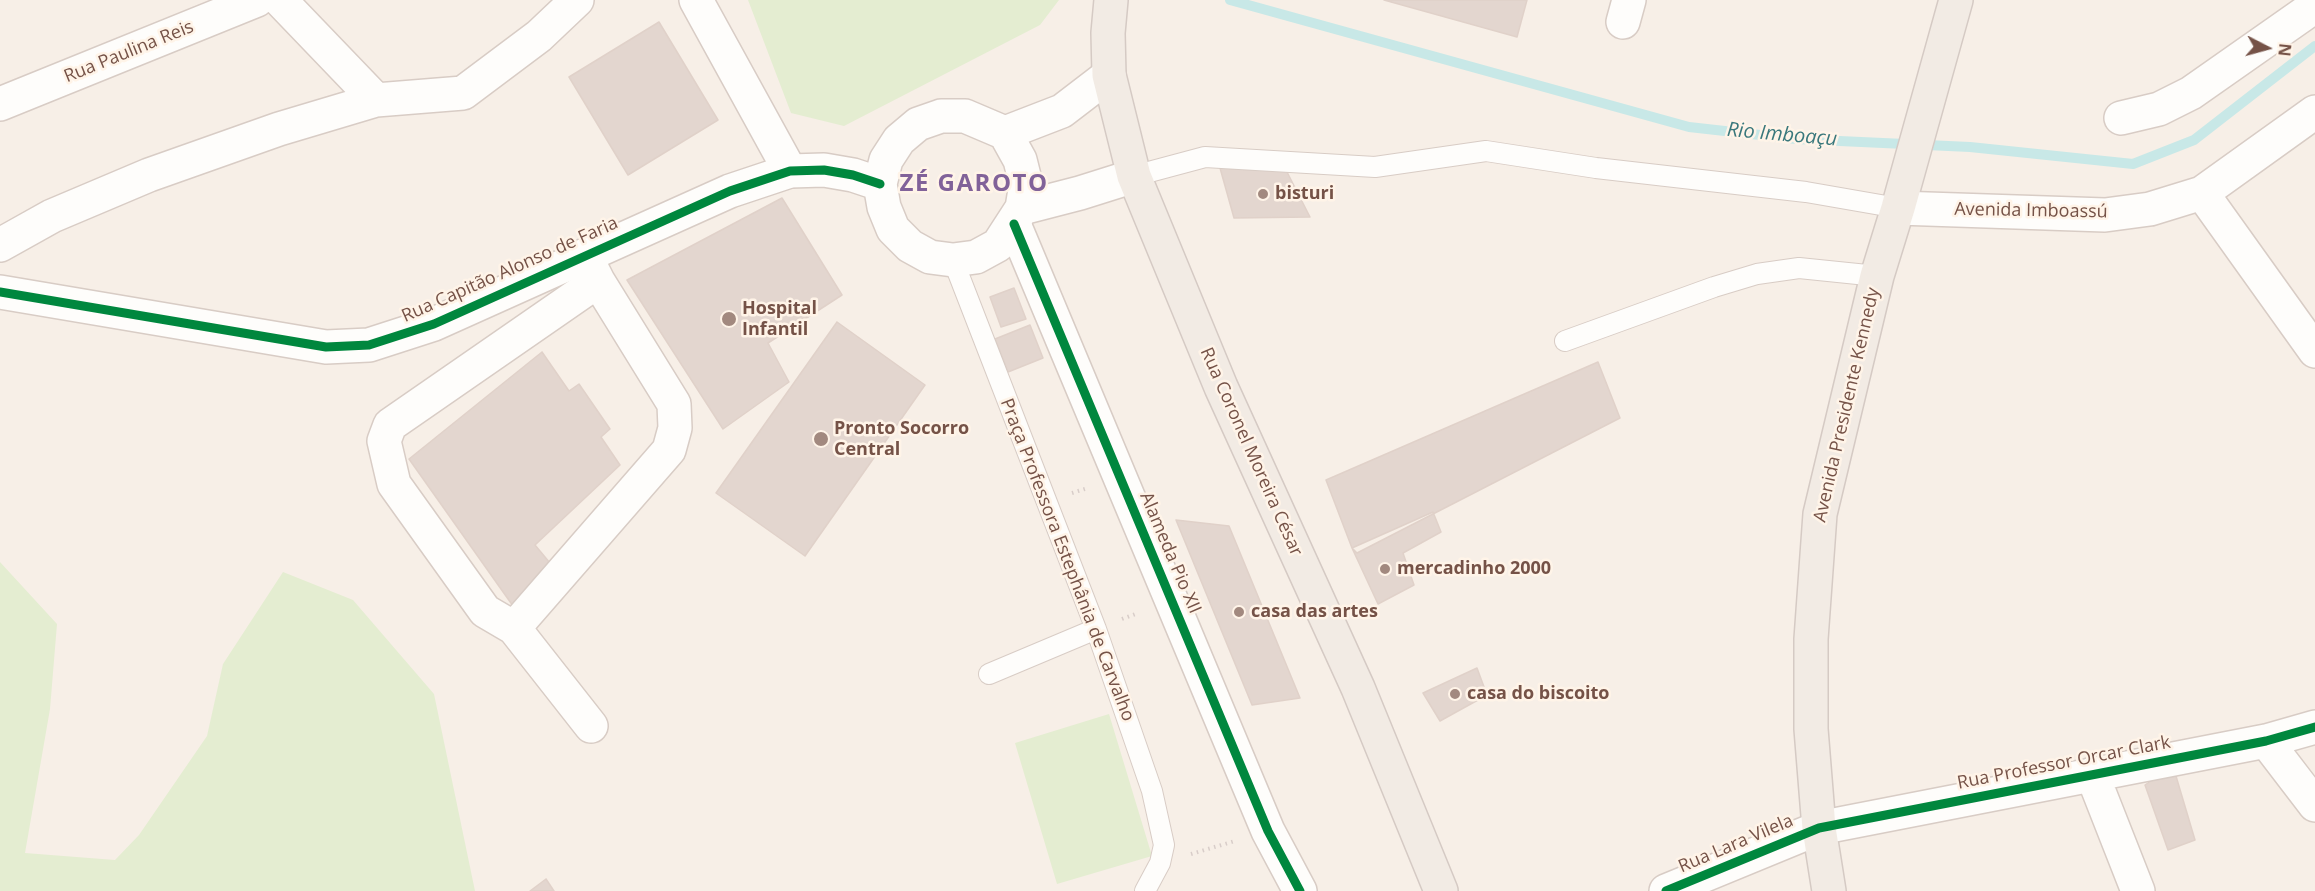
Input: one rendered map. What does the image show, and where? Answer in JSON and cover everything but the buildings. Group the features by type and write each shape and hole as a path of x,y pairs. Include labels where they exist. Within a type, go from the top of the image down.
{"main road":[{"name":"Avenida Presidente Kennedy","path":"1830,891 1818,828 1811,729 1811,639 1820,514 1876,276 1901,198 1956,0"},
{"name":"Rua Coronel Moreira César","path":"1110,2 1109,75 1134,176 1221,387 1358,688 1441,891"}],"street":[{"name":"Rua Paulina Reis","path":"0,104 257,0"},
{"path":"280,0 376,100"},
{"path":"0,245 52,216 149,175 279,129 376,100 464,93 539,36 577,0"},
{"path":"696,0 790,171"},
{"path":"2121,118 2158,109 2191,93 2315,6"},
{"path":"1005,133 1062,111 1109,75"},
{"name":"Avenida Imboassú","path":"1901,198 2104,215 2150,209 2202,193 2315,112"},
{"path":"941,116 965,116 1005,133 1020,160 1026,184 1018,216 998,245 976,257 953,260 930,257 909,246 893,229 884,207 880,184 886,160 899,140 918,124 941,116"},
{"name":"Rua Capitão Alonso de Faria","path":"0,292 326,347 369,345 592,268 730,191 790,171 824,170 853,174 880,184"},
{"path":"1018,216 1134,176"},
{"path":"2202,193 2315,351"},
{"name":"Alameda Pio XII","path":"1018,216 1120,478 1268,831 1300,891"},
{"path":"514,628 669,450 675,428 674,404 592,268 390,425 384,441 394,484 485,611 514,628 591,726"},
{"name":"Rua Professor Orcar Clark","path":"1818,828 2266,741 2315,727"},
{"path":"2266,741 2315,805"},
{"path":"2092,774 2138,891"},
{"name":"Rua Lara Vilela","path":"1666,891 1818,828"}],"lane":[{"path":"1134,176 1205,157 1375,167 1486,151 1596,168 1806,192 1901,198"},
{"name":"Praça Professora Estephânia de Carvalho","path":"953,260 1096,630 1152,791 1164,845 1160,863"},
{"path":"1565,341 1714,286 1757,274 1799,268 1876,276"},
{"path":"989,674 1096,630"},
{"path":"1145,891 1160,863"}],"path":[{"path":"1045,501 1120,478"},
{"path":"1096,630 1172,600"},
{"path":"1160,863 1268,831"}],"green space":[{"path":"748,0 1059,0 1040,25 844,126 791,113"},
{"path":"0,562 57,624 50,709 25,853 115,860 139,835 207,736 223,664 283,572 353,600 434,694 475,891 0,891"},
{"path":"1109,714 1152,856 1057,884 1015,743"}],"waterway":[{"name":"Rio Imboaçu","path":"1230,0 1689,127 1796,139 1970,147 2133,164 2194,140 2315,46"}],"cycle path":[{"path":"0,292 326,347 369,345 434,324 730,191 790,171 824,170 853,175 880,184"},
{"path":"1014,224 1268,831 1300,891"},
{"path":"1666,891 1819,828 2266,741 2315,727"}],"place":[{"name":"bisturi","path":"1263,194"},
{"name":"Hospital Infantil","path":"729,319"},
{"name":"Pronto Socorro Central","path":"821,439"},
{"name":"mercadinho 2000","path":"1385,569"},
{"name":"casa das artes","path":"1239,612"},
{"name":"casa do biscoito","path":"1455,694"}],"district":[{"name":"ZÉ GAROTO","path":"974,184"}]}
